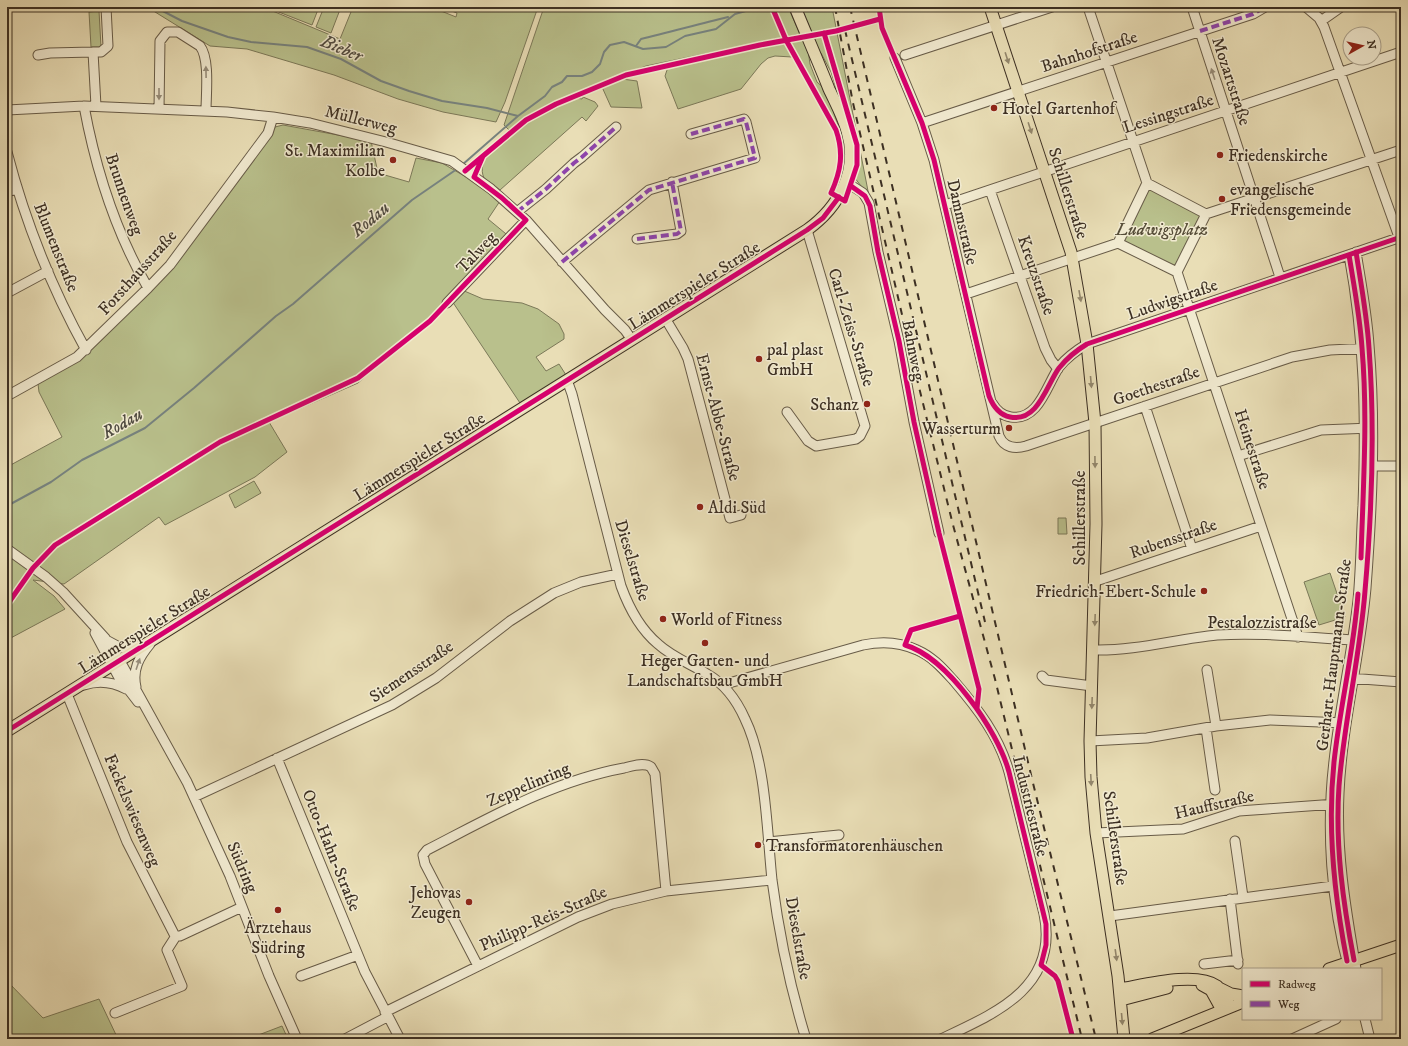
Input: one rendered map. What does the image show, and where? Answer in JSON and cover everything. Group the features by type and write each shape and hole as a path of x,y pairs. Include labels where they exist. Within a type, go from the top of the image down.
{"main road":[{"name":"Schillerstraße","path":"990,7 1072,258 1087,344 1095,423 1096,581 1090,741 1091,783 1096,833 1110,916 1124,1039"},
{"name":"Lämmerspieler Straße","path":"7,731 807,230 828,212 839,197 846,182 851,156 848,134 795,9"},
{"path":"1353,964 1401,945"},
{"path":"1334,968 1401,954"},
{"path":"1120,994 1191,979 1205,981 1213,987 1231,994 1242,996"},
{"path":"1213,987 1226,1009"},
{"path":"1198,1020 1205,1014 1210,1004 1213,987"},
{"path":"1152,1039 1242,1002"}],"street":[{"path":"38,55 50,52 101,52 108,46 106,7"},
{"path":"905,55 1052,7"},
{"path":"1088,7 1147,183 1206,214 1401,150"},
{"name":"Mozartstraße","path":"1192,7 1280,277"},
{"name":"Bahnhofstraße","path":"922,123 1253,14 1265,7"},
{"path":"1306,7 1321,21 1400,237"},
{"path":"1321,21 1341,7"},
{"path":"159,109 160,41 167,32 174,31 200,46 204,54 206,111"},
{"path":"93,52 96,106"},
{"name":"Lessingstraße","path":"945,205 1401,52"},
{"name":"Dammstraße","path":"895,58 922,123 945,205 989,396"},
{"name":"Brunnenweg","path":"84,106 96,164 109,204 129,253 148,288"},
{"name":"Müllerweg","path":"7,110 96,106 206,111 273,117 310,123 386,142 452,161 491,189 526,220 632,340"},
{"name":"Forsthausstraße","path":"7,396 86,350 170,265 268,133 273,117"},
{"path":"562,262 644,193 654,187 706,174 756,158 744,119 691,134"},
{"path":"517,212 546,190 574,163 582,158 616,127"},
{"name":"Blumenstraße","path":"7,152 17,189 48,271 67,315 86,350"},
{"path":"637,239 677,234 681,231 672,182"},
{"name":"Bahnweg","path":"846,182 862,193 869,204 878,252 899,341 914,422 939,534"},
{"path":"1118,243 1147,183"},
{"path":"7,192 17,189"},
{"name":"Kreuzstraße","path":"990,190 1047,352 1058,369"},
{"path":"966,294 1118,243 1177,272 1206,214"},
{"name":"Talweg","path":"447,304 526,220"},
{"name":"Carl-Zeiss-Straße","path":"787,412 808,441 816,446 856,439 860,436 864,428 807,230"},
{"name":"Ludwigstraße","path":"989,396 993,405 1004,414 1016,418 1025,415 1041,400 1058,369 1069,357 1087,344 1400,237"},
{"name":"Gerhart-Hauptmann-Straße","path":"1352,254 1357,300 1366,348 1372,466 1367,567 1343,723 1335,804 1338,885 1353,964"},
{"path":"7,293 48,271"},
{"name":"Heinestraße","path":"1177,272 1298,637"},
{"name":"Ernst-Abbe-Straße","path":"665,318 688,359 730,518 741,515"},
{"name":"Goethestraße","path":"989,396 1001,440 1013,448 1026,446 1304,354 1330,350 1366,348"},
{"name":"Dieselstraße","path":"567,380 572,394 618,574 630,609 651,639 673,656 707,674 722,685 736,702 746,719 752,737 760,773 772,880 786,963 806,1039"},
{"path":"1145,406 1192,549"},
{"path":"1238,456 1321,430 1369,428"},
{"name":"Gerhart-Hauptmann-Straße","path":"1356,640 1365,456 1369,428"},
{"path":"1365,456 1367,463 1372,466 1401,466"},
{"name":"Rubensstraße","path":"1096,581 1261,526"},
{"path":"7,549 58,587 105,638 116,663"},
{"name":"Siemensstraße","path":"194,797 373,715 402,700 436,678 510,621 554,593 582,582 618,574"},
{"path":"88,620 116,663"},
{"name":"Pestalozzistraße","path":"1094,650 1135,649 1219,635 1255,634 1356,640"},
{"name":"Lämmerspieler Straße","path":"105,638 121,648 151,641"},
{"name":"Lämmerspieler Straße","path":"79,686 101,682 120,686 134,692 136,666 142,653 151,641"},
{"name":"Industriestraße","path":"722,685 863,645 878,642 897,644 916,649 936,662 967,697 988,724 1002,749 1009,772 1044,914 1047,935 1046,945 1041,965 1037,973 1027,987 1017,997 999,1010 942,1039"},
{"name":"Südring","path":"116,663 171,750 194,797 297,1039"},
{"path":"1207,670 1216,726"},
{"path":"1042,676 1046,680 1092,686"},
{"path":"1350,679 1401,682"},
{"name":"Fackelswiesenweg","path":"66,694 127,842 176,936"},
{"path":"1090,741 1147,738 1216,726 1277,720 1343,723"},
{"path":"1206,728 1215,790"},
{"name":"Otto-Hahn-Straße","path":"277,758 358,955 386,1015 400,1039"},
{"name":"Zeppelinring","path":"478,966 425,864 423,855 427,850 440,843 546,790 594,774 642,765 651,767 655,774 666,891"},
{"name":"Hauffstraße","path":"1096,833 1183,829 1239,811 1335,804"},
{"path":"768,842 839,835"},
{"path":"1235,841 1243,897"},
{"name":"Philipp-Reis-Straße","path":"386,1015 478,966 595,910 633,898 666,891 772,880"},
{"path":"1110,916 1338,885"},
{"path":"1204,964 1238,962 1230,899"},
{"path":"115,1013 182,986 167,950 176,936 180,936 242,907"},
{"path":"302,976 358,955"},
{"path":"345,1039 386,1015"},
{"path":"1292,1039 1334,1020"},
{"path":"1365,1020 1370,1039"}],"green space":[{"path":"147,7 263,7 340,39 353,7 431,7 456,17 457,13 441,7 538,7 505,102 496,122 443,112 398,99 334,75 247,49 210,46"},
{"path":"266,7 319,7 312,25"},
{"path":"324,7 341,7 331,33 316,27"},
{"path":"544,7 788,7 800,34 646,66 567,97 509,130 504,125"},
{"path":"800,7 832,7 869,196 854,177 852,179 834,90 836,88 831,72 821,53 815,47"},
{"path":"99,11 101,47 91,47 89,12"},
{"path":"802,39 808,50 810,64 817,82 826,90 839,128 834,131 792,57 775,56 768,58 761,64 741,89 678,109 665,76 668,67"},
{"path":"622,79 637,81 642,108 611,107 602,87"},
{"path":"583,97 595,102 598,106 586,121 582,117 500,190 484,178 483,165 489,153 501,141 516,129 533,119 576,98 582,99"},
{"path":"283,125 371,141 378,173 409,182 416,158 442,163 502,198 488,219 511,238 462,290 483,299 522,303 538,309 559,324 564,334 564,339 536,357 546,371 559,364 566,375 520,403 452,301 458,294 358,383 269,422 287,452 255,477 165,525 159,517 64,584 33,580 54,596 65,609 7,640 7,467 62,437 39,392 38,384 84,357 152,290 178,261 275,127"},
{"name":"Ludwigsplatz","path":"1148,187 1203,215 1176,269 1122,242"},
{"path":"254,481 261,493 235,508 229,495"},
{"path":"1058,518 1066,518 1067,534 1058,534"},
{"path":"1330,573 1345,617 1319,625 1304,582"},
{"path":"7,981 43,1018 99,999 118,1039 7,1039"},
{"path":"282,1026 288,1039 248,1039"}],"waterway":[{"name":"Bieber","path":"155,7 182,21 228,37 251,42 307,47 341,59 381,81 409,91 442,101 487,108 518,116"},
{"name":"Rodau","path":"462,165 518,116 545,96 552,87 562,82 567,76 582,76 592,72 600,64 604,52 610,45 624,42 643,49 666,47 685,36 716,29 735,14 760,7"},
{"path":"636,46 641,39 728,17"},
{"name":"Rodau","path":"7,506 51,482 82,460 145,428 194,388 276,316 293,304 412,200 457,169"}],"railway":[{"path":"835,7 853,103 916,375 953,525 995,679 1082,1039"},
{"path":"850,7 1032,779 1096,1039"},
{"path":"845,30 985,622"}],"marked path":[{"path":"1200,31 1253,14 1265,7"},
{"path":"562,262 649,190 755,158 744,119 691,134"},
{"path":"517,212 546,189 616,127"},
{"path":"637,239 677,234 681,231 672,182"}],"cycle path":[{"path":"772,7 786,40 836,130 841,154 837,177 831,193 845,201 857,165 857,145 824,33"},
{"path":"879,7 882,28 922,123 934,160 989,396 997,410 1006,416 1020,417 1028,414 1035,408 1046,392 1059,368 1072,354 1087,344 1401,237"},
{"path":"465,171 526,120 556,104 626,75 760,45 836,31 880,19"},
{"path":"7,605 33,568 55,545 220,442 358,378 430,321 526,220 502,198 474,177 483,156"},
{"path":"851,186 865,196 870,206 878,252 899,341 914,422 939,533 979,689 977,708"},
{"path":"7,731 807,230 823,218 839,197"},
{"path":"1354,960 1343,895 1339,852 1338,808 1344,737 1363,616 1372,470 1372,408 1368,336 1356,252"},
{"path":"1349,255 1360,325 1364,374 1365,400 1361,558"},
{"path":"1347,961 1335,887 1331,812 1334,762 1358,594"},
{"path":"960,616 911,630 905,645 921,652 937,664 953,680 969,698 982,717 1003,755 1009,772 1046,924 1046,945 1041,965 1055,976 1058,981 1073,1039"}],"place":[{"name":"Hotel Gartenhof","path":"994,108"},
{"name":"Friedenskirche","path":"1220,155"},
{"name":"St. Maximilian Kolbe","path":"393,160"},
{"name":"evangelische Friedensgemeinde","path":"1222,199"},
{"name":"pal plast GmbH","path":"759,359"},
{"name":"Schanz","path":"867,404"},
{"name":"Wasserturm","path":"1009,428"},
{"name":"Aldi Süd","path":"700,507"},
{"name":"Friedrich-Ebert-Schule","path":"1204,591"},
{"name":"World of Fitness","path":"663,619"},
{"name":"Heger Garten- und Landschaftsbau GmbH","path":"705,643"},
{"name":"Transformatorenhäuschen","path":"758,845"},
{"name":"Jehovas Zeugen","path":"469,902"},
{"name":"Ärztehaus Südring","path":"278,910"}]}
